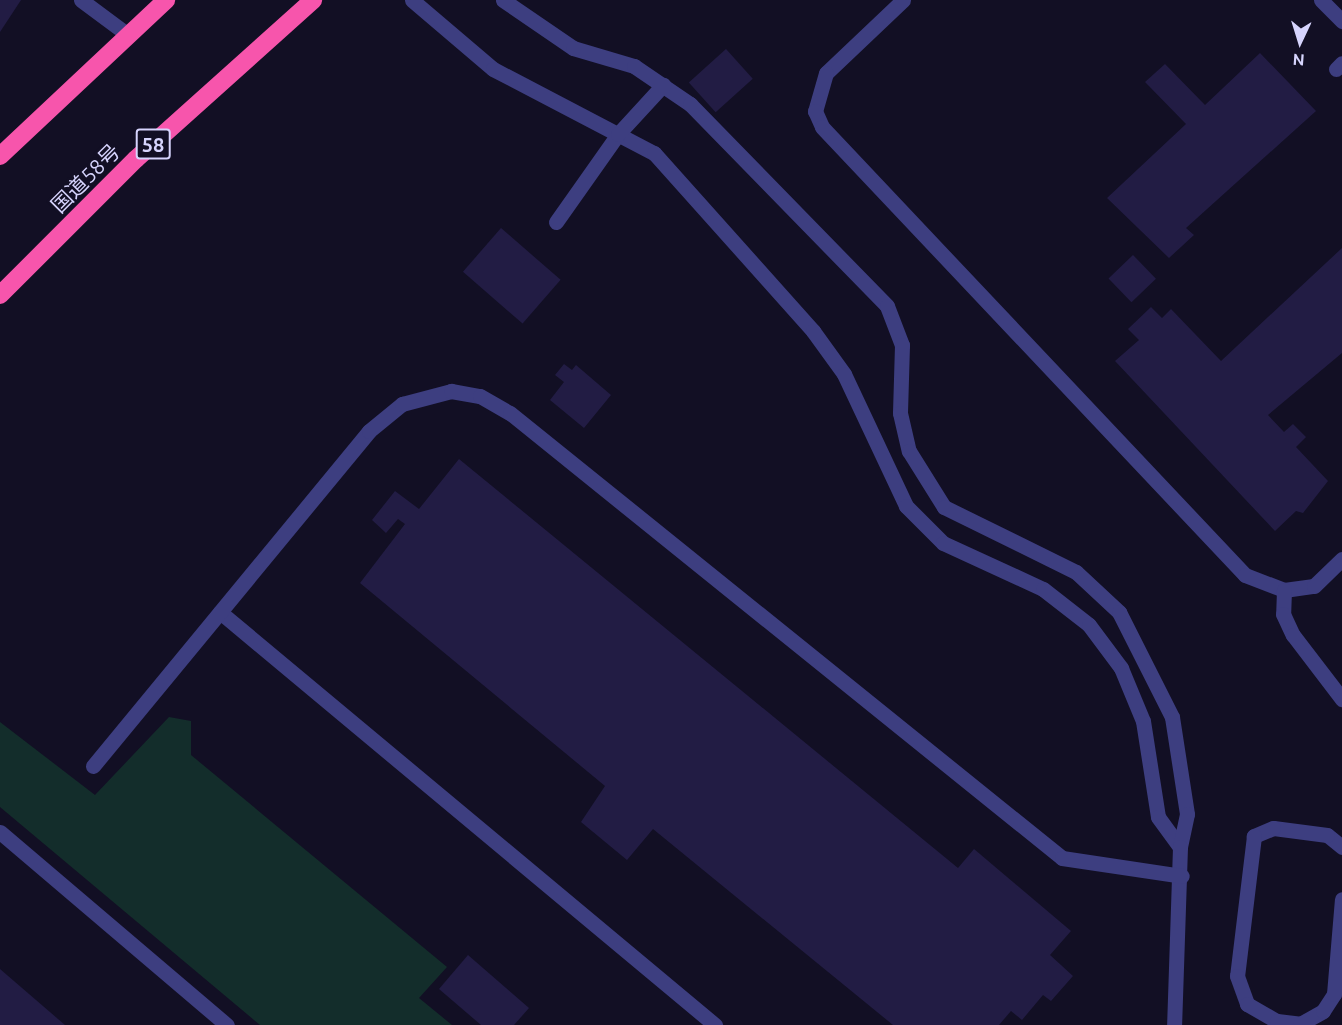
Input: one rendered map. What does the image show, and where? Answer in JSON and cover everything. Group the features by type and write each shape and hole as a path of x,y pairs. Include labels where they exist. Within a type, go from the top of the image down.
{"highway":[{"path":"0,156 127,34 166,0"},
{"name":"国道58号","path":"0,295 136,159 313,0"}],"street":[{"path":"81,0 127,34"},
{"path":"412,0 493,69 654,153 813,331 844,374 906,506 943,543 1043,589 1089,625 1121,668 1143,721 1158,817 1180,848"},
{"path":"503,0 573,48 634,66 690,104 887,306 902,345 900,413 909,451 944,507 1076,572 1119,612 1172,717 1187,814 1180,848 1182,876 1174,1025"},
{"path":"903,0 826,73 815,111 822,127 1245,575 1284,590 1314,586 1342,559"},
{"path":"1321,0 1342,21"},
{"path":"556,222 618,134 663,85"},
{"path":"93,766 369,431 402,404 451,391 480,396 543,438 1062,858 1182,876"},
{"path":"1284,590 1283,614 1293,635 1342,699"},
{"path":"220,612 715,1025"},
{"path":"1342,847 1327,835 1273,828 1254,836 1237,976 1247,1004 1277,1021 1300,1024 1323,1011 1334,994 1342,899"},
{"path":"0,832 227,1025"}],"green space":[{"path":"169,717 191,721 191,755 447,967 419,998 452,1025 260,1025 0,807 0,722 95,795"}],"building":[{"path":"0,0 21,0 0,32"},
{"path":"726,49 753,79 716,112 689,82"},
{"path":"1260,53 1316,111 1186,228 1194,235 1169,258 1107,198 1186,124 1145,82 1165,64 1205,105"},
{"path":"501,228 561,280 523,324 463,272"},
{"path":"1342,248 1342,353 1268,415 1284,432 1293,424 1306,437 1296,447 1328,481 1303,513 1296,511 1275,531 1115,361 1139,340 1128,329 1151,307 1162,318 1171,309 1221,361"},
{"path":"1133,255 1156,279 1131,302 1109,279"},
{"path":"564,364 572,370 576,365 611,395 584,428 550,400 564,382 555,375"},
{"path":"459,459 958,868 974,849 1071,931 1050,955 1073,976 1051,1001 1043,995 1022,1020 1011,1011 999,1025 893,1025 653,829 627,860 581,822 605,786 360,583 405,524 398,519 386,533 372,520 395,491 419,509"},
{"path":"468,955 529,1008 514,1025 481,1025 439,989"},
{"path":"0,969 65,1025 0,1025"}]}
